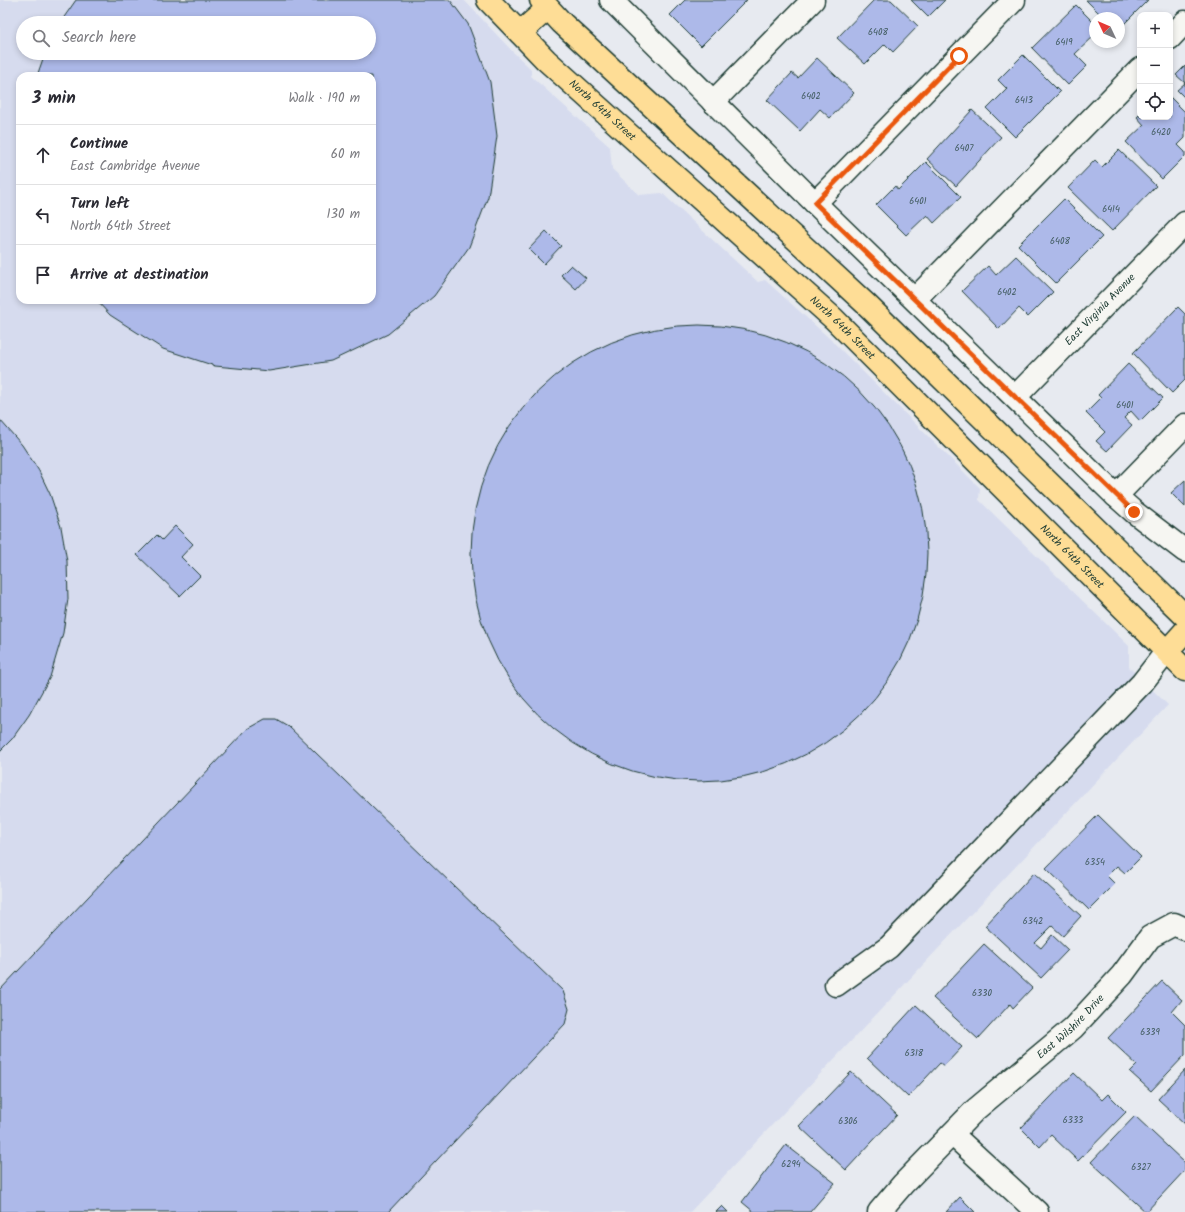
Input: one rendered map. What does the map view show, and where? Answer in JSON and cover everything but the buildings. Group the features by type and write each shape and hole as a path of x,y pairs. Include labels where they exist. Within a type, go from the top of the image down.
{"main road":[{"name":"North 64th Street","path":"488,0 546,60 834,319 1185,670"},
{"path":"520,33 544,4 867,306 1185,616"},
{"path":"1167,652 1185,631"}],"street":[{"path":"713,102 814,0"},
{"path":"815,203 1014,0"},
{"path":"615,1 713,102 815,203 1116,496 1134,512 1185,551"},
{"path":"1173,35 1185,22"},
{"path":"914,299 1137,72"},
{"name":"East Virginia Avenue","path":"1015,397 1185,224"},
{"path":"1116,496 1185,425"},
{"path":"836,985 888,947 1142,683 1167,652"},
{"name":"East Wilshire Drive","path":"879,1212 975,1110 1073,1028 1122,975 1150,937 1174,924 1185,929"},
{"path":"952,1134 1037,1212"}],"shaded area":[{"path":"0,0 464,0 531,69 531,76 610,147 612,169 639,195 662,193 758,282 765,280 829,338 980,488 979,500 1129,646 1129,667 1168,705 690,1212 0,1212"}],"route":[{"path":"959,56 815,203 1134,512"}]}
